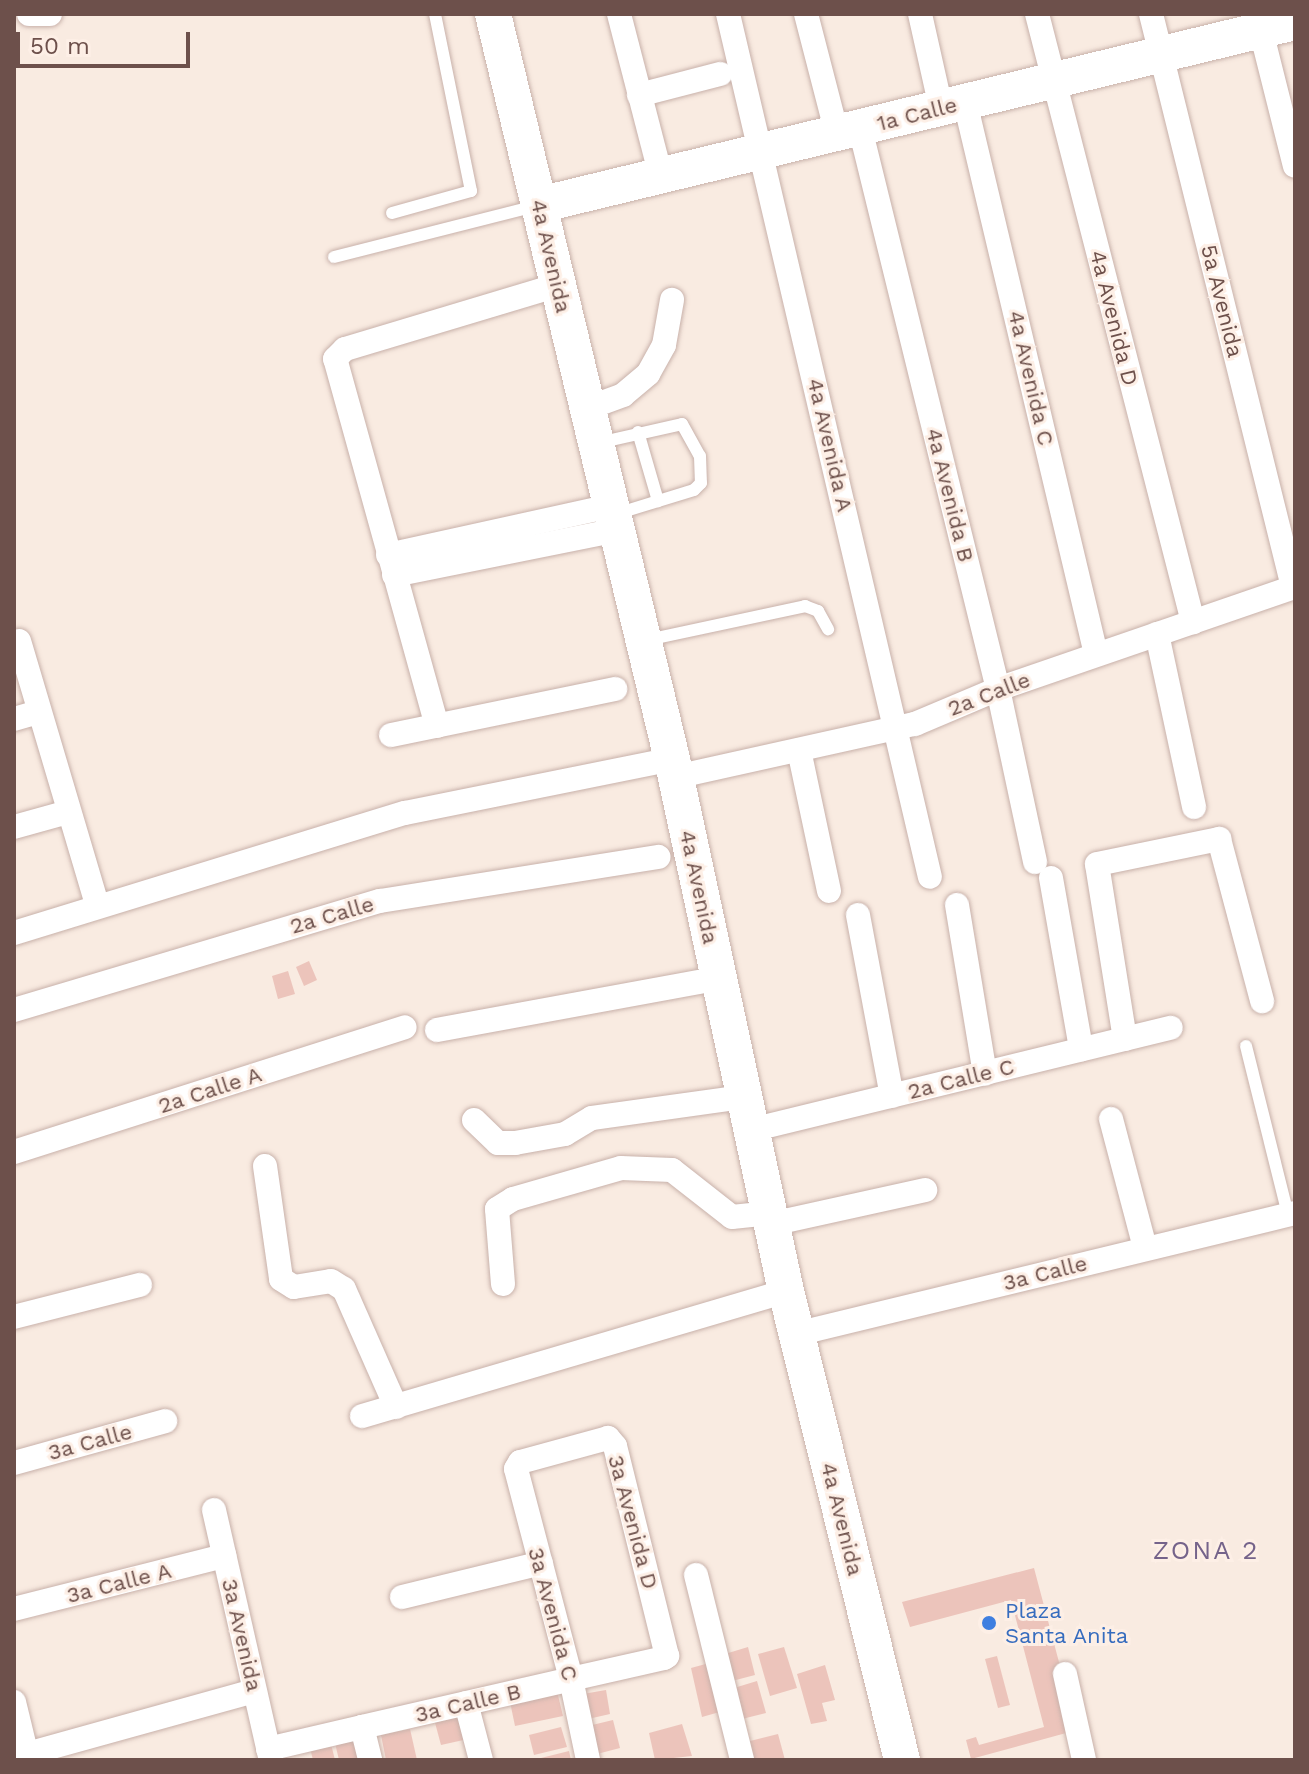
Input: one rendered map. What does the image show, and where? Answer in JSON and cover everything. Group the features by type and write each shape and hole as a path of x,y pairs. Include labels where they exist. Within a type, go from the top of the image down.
{"main road":[{"name":"4a Avenida","path":"493,14 674,768 796,1334 902,1760"},
{"name":"1a Calle","path":"539,205 660,173 1161,55 1284,22"}],"street":[{"path":"14,16 20,14"},
{"path":"29,14 50,14"},
{"path":"619,14 660,173"},
{"name":"4a Avenida A","path":"728,14 930,877"},
{"name":"4a Avenida B","path":"806,14 848,131 998,689 1043,870 1081,1049"},
{"name":"4a Avenida C","path":"920,14 953,105 1096,654"},
{"name":"4a Avenida D","path":"1037,14 1193,622"},
{"name":"5a Avenida","path":"1151,14 1294,587"},
{"path":"1284,22 1295,166"},
{"path":"639,95 720,74"},
{"path":"437,726 335,359 345,349 558,285"},
{"path":"588,408 623,395 648,374 664,345 672,300"},
{"path":"391,565 614,517"},
{"name":"2a Calle","path":"14,933 97,905 405,813 799,750 895,730 998,689 1294,587"},
{"path":"1157,634 1194,807"},
{"path":"19,641 97,905"},
{"path":"391,735 615,689"},
{"path":"14,719 39,712"},
{"path":"799,750 829,891"},
{"path":"14,827 68,812"},
{"path":"1125,1039 1097,864 1219,839 1262,1001"},
{"name":"2a Calle","path":"14,1010 380,901 659,857"},
{"path":"957,905 985,1074"},
{"path":"858,915 892,1096"},
{"path":"437,1030 720,978"},
{"name":"2a Calle A","path":"14,1152 405,1027"},
{"name":"2a Calle C","path":"474,1120 498,1143 515,1143 565,1134 592,1118 748,1114 892,1096 1171,1028"},
{"path":"1111,1119 1145,1248"},
{"path":"265,1166 281,1279 294,1287 331,1281 344,1289 396,1407"},
{"path":"503,1284 497,1209 513,1199 621,1168 672,1170 732,1217 770,1218 925,1190"},
{"name":"3a Calle","path":"796,1334 1292,1213"},
{"path":"14,1317 140,1285"},
{"path":"362,1416 786,1291"},
{"name":"3a Calle","path":"14,1463 165,1421"},
{"name":"3a Avenida D","path":"516,1469 520,1462 598,1439 608,1438 615,1446 667,1656"},
{"name":"3a Avenida C","path":"516,1469 571,1679 588,1760"},
{"name":"3a Avenida","path":"214,1510 270,1755"},
{"name":"3a Calle A","path":"14,1609 224,1556"},
{"path":"402,1597 541,1563"},
{"path":"696,1575 742,1760"},
{"name":"3a Calle B","path":"270,1755 362,1727 667,1656"},
{"path":"1065,1674 1084,1760"},
{"path":"14,1702 28,1757 254,1691"},
{"path":"466,1703 481,1760"},
{"path":"362,1727 370,1760"}],"lane":[{"path":"392,213 471,191 435,14"},
{"path":"334,257 539,205"},
{"path":"596,444 682,424 700,456 701,483 614,517"},
{"path":"638,432 658,501"},
{"path":"643,641 805,606 818,611 828,629"},
{"path":"1246,1046 1292,1213"}],"building":[{"path":"309,961 317,980 304,986 296,967"},
{"path":"288,971 295,994 278,999 272,976"},
{"path":"1034,1568 1077,1730 971,1759 966,1740 976,1737 979,1745 1044,1727 1011,1600 910,1627 902,1602"},
{"path":"748,1647 755,1675 732,1681 725,1654"},
{"path":"784,1647 797,1688 770,1696 758,1654"},
{"path":"997,1656 1010,1705 998,1708 985,1659"},
{"path":"713,1662 723,1711 702,1717 691,1668"},
{"path":"825,1665 835,1700 822,1703 827,1721 811,1724 797,1674"},
{"path":"757,1681 766,1713 742,1719 734,1688"},
{"path":"606,1690 610,1714 588,1719 583,1694"},
{"path":"557,1691 563,1716 515,1726 510,1702"},
{"path":"461,1713 468,1739 441,1745 434,1719"},
{"path":"613,1720 620,1748 597,1754 588,1726"},
{"path":"682,1724 692,1756 655,1760 649,1733"},
{"path":"561,1727 567,1747 534,1755 529,1735"},
{"path":"410,1729 417,1760 386,1760 381,1735"},
{"path":"778,1734 785,1760 750,1760 746,1742"},
{"path":"359,1737 364,1760 339,1760 335,1743"},
{"path":"331,1744 335,1760 313,1760 310,1748"},
{"path":"569,1751 571,1760 537,1760 537,1759"}],"place":[{"name":"Plaza Santa Anita","path":"989,1623"}],"district":[{"name":"ZONA 2","path":"1206,1551"}]}
